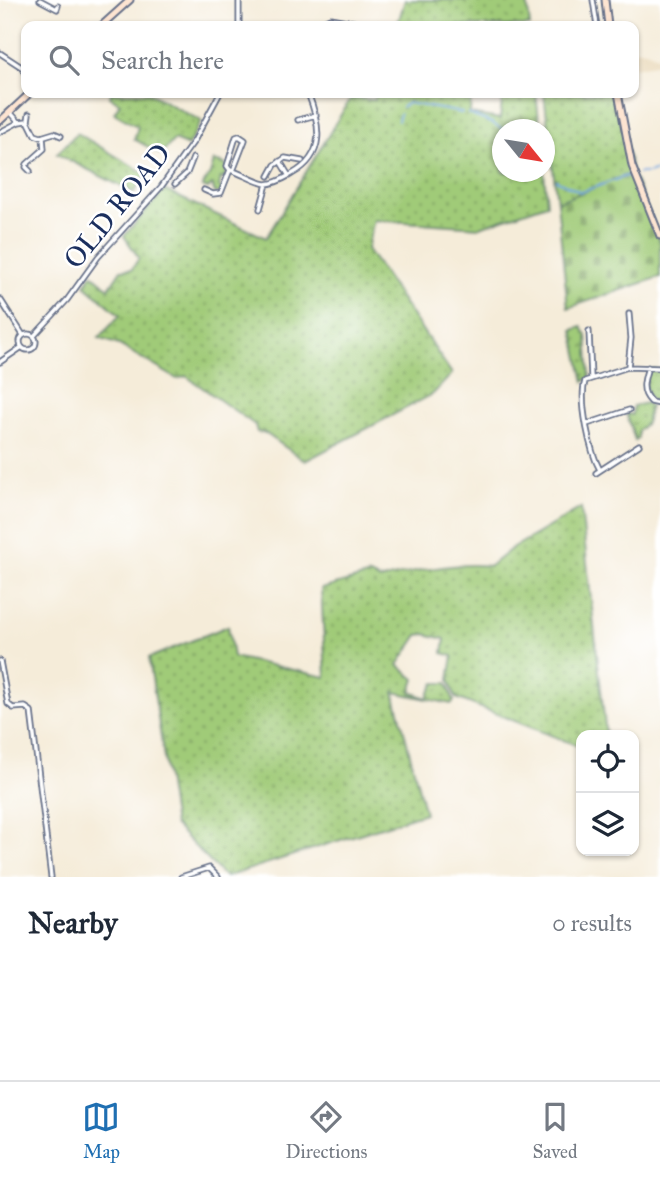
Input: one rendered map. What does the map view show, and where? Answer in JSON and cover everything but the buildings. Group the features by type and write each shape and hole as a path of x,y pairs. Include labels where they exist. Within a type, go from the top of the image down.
{"street":[{"path":"40,0 57,9 58,6"},
{"path":"106,21 130,0"},
{"path":"239,21 240,0"},
{"path":"593,0 596,21"},
{"path":"605,0 607,21"},
{"path":"323,21 330,18 343,21"},
{"path":"0,54 21,67"},
{"path":"0,121 24,98"},
{"name":"OLD ROAD","path":"34,336 67,300 98,257 156,194 183,158 217,98"},
{"path":"204,190 213,194 221,193 232,171 245,140 239,136 236,137 227,166 232,171 267,184 300,170 315,150 318,120 310,98"},
{"path":"619,98 632,166 660,236"},
{"path":"10,111 19,122"},
{"path":"29,114 28,121 35,135 54,133 61,136"},
{"path":"298,120 316,115"},
{"path":"0,132 19,122 28,121"},
{"path":"30,171 26,167 27,164 44,149 43,136"},
{"path":"183,158 191,163"},
{"path":"175,184 187,173 194,158"},
{"path":"269,176 275,165 285,158 302,162"},
{"path":"280,161 289,176"},
{"path":"260,209 267,184"},
{"path":"0,299 23,335"},
{"path":"628,367 631,338 629,314"},
{"path":"589,331 591,378"},
{"path":"22,347 33,348 36,344 34,336 23,335"},
{"path":"22,347 20,341 23,335"},
{"path":"0,362 22,347"},
{"path":"639,445 598,471 587,424 583,389 585,381 628,367 660,368"},
{"path":"648,367 643,382 646,396 650,402 660,404"},
{"path":"587,424 629,410"},
{"path":"0,661 8,704 13,708 25,707 32,711 51,877"},
{"path":"181,877 209,868 218,877"}],"shaded area":[{"path":"639,49 660,57 660,63 639,67"}],"green space":[{"path":"405,0 527,0 529,21 399,21"},
{"path":"112,98 158,98 201,121 188,146 174,140 161,154 134,139 138,127 114,113 120,103"},
{"path":"351,98 471,98 470,114 500,119 492,119 492,182 545,182 547,204 480,227 374,220 367,249 452,374 433,394 305,461 265,433 257,432 255,425 186,376 177,379 119,345 99,338 120,315 85,285 92,274 109,288 121,270 132,269 139,258 124,236 164,190 266,238"},
{"path":"502,98 537,98 539,119 500,119"},
{"path":"545,98 616,98 632,173 557,202 555,119 547,119"},
{"path":"77,133 146,174 134,193 57,154"},
{"path":"214,161 225,164 227,169 224,179 221,178 220,193 215,193 212,185 208,189 202,187"},
{"path":"632,173 660,242 660,277 568,308 557,202"},
{"path":"582,327 587,336 590,377 584,382 573,330"},
{"path":"651,369 660,370 660,402 651,400 647,392 646,380"},
{"path":"646,403 650,406 646,423 638,431 638,438 635,440 626,413 632,415 633,406"},
{"path":"581,508 605,730 576,730 576,745 456,698 449,680 453,656 443,653 445,639 418,635 398,665 415,679 411,692 427,698 435,683 447,683 454,701 451,704 394,692 425,813 225,877 174,825 149,658 228,626 233,657 326,677 321,589 370,575 380,580 448,566 490,566 511,549"}],"waterway":[{"path":"402,107 408,103 462,113"},
{"path":"398,120 400,114"},
{"path":"468,114 492,123"},
{"path":"639,173 660,169"},
{"path":"556,180 581,192 632,174"}]}
